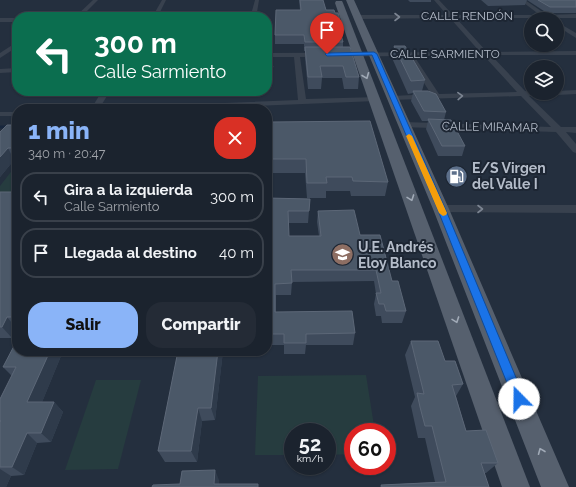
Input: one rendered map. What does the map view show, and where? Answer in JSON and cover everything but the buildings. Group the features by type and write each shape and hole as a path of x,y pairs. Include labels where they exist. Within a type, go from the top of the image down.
{"main road":[{"path":"338,0 366,54 384,98 516,487"},
{"path":"350,0 358,17 366,54"},
{"path":"384,98 404,125 441,208 555,487"}],"street":[{"path":"83,12 96,0"},
{"path":"157,12 164,0"},
{"path":"254,12 257,0"},
{"path":"436,0 522,94 558,129 576,150"},
{"path":"522,0 540,12"},
{"name":"CALLE RENDÓN","path":"564,16 576,16"},
{"name":"CALLE RENDÓN","path":"358,17 524,17"},
{"path":"0,20 12,20"},
{"path":"564,28 576,36"},
{"path":"0,56 12,48"},
{"name":"CALLE SARMIENTO","path":"272,55 576,53"},
{"path":"297,54 302,102"},
{"path":"409,54 436,96"},
{"path":"0,56 12,56"},
{"path":"0,71 12,70"},
{"path":"564,93 576,92"},
{"path":"251,104 522,94"},
{"path":"0,114 12,114"},
{"name":"CALLE MIRAMAR","path":"404,125 576,130"},
{"path":"441,208 576,209"}],"green space":[{"path":"12,170 12,199 0,199 0,186"},
{"path":"366,375 374,423 344,423 344,454 336,455 336,423 284,423 284,455 255,455 258,376"},
{"path":"96,380 141,380 118,469 65,470"}],"waterway":[{"path":"0,127 12,127"}],"slow traffic":[{"path":"409,136 443,213"}],"place":[{"name":"E/S Virgen del Valle I","path":"456,176"},
{"name":"U.E. Andrés Eloy Blanco","path":"342,255"}],"route":[{"path":"327,54 374,54 441,208 519,399"}]}
